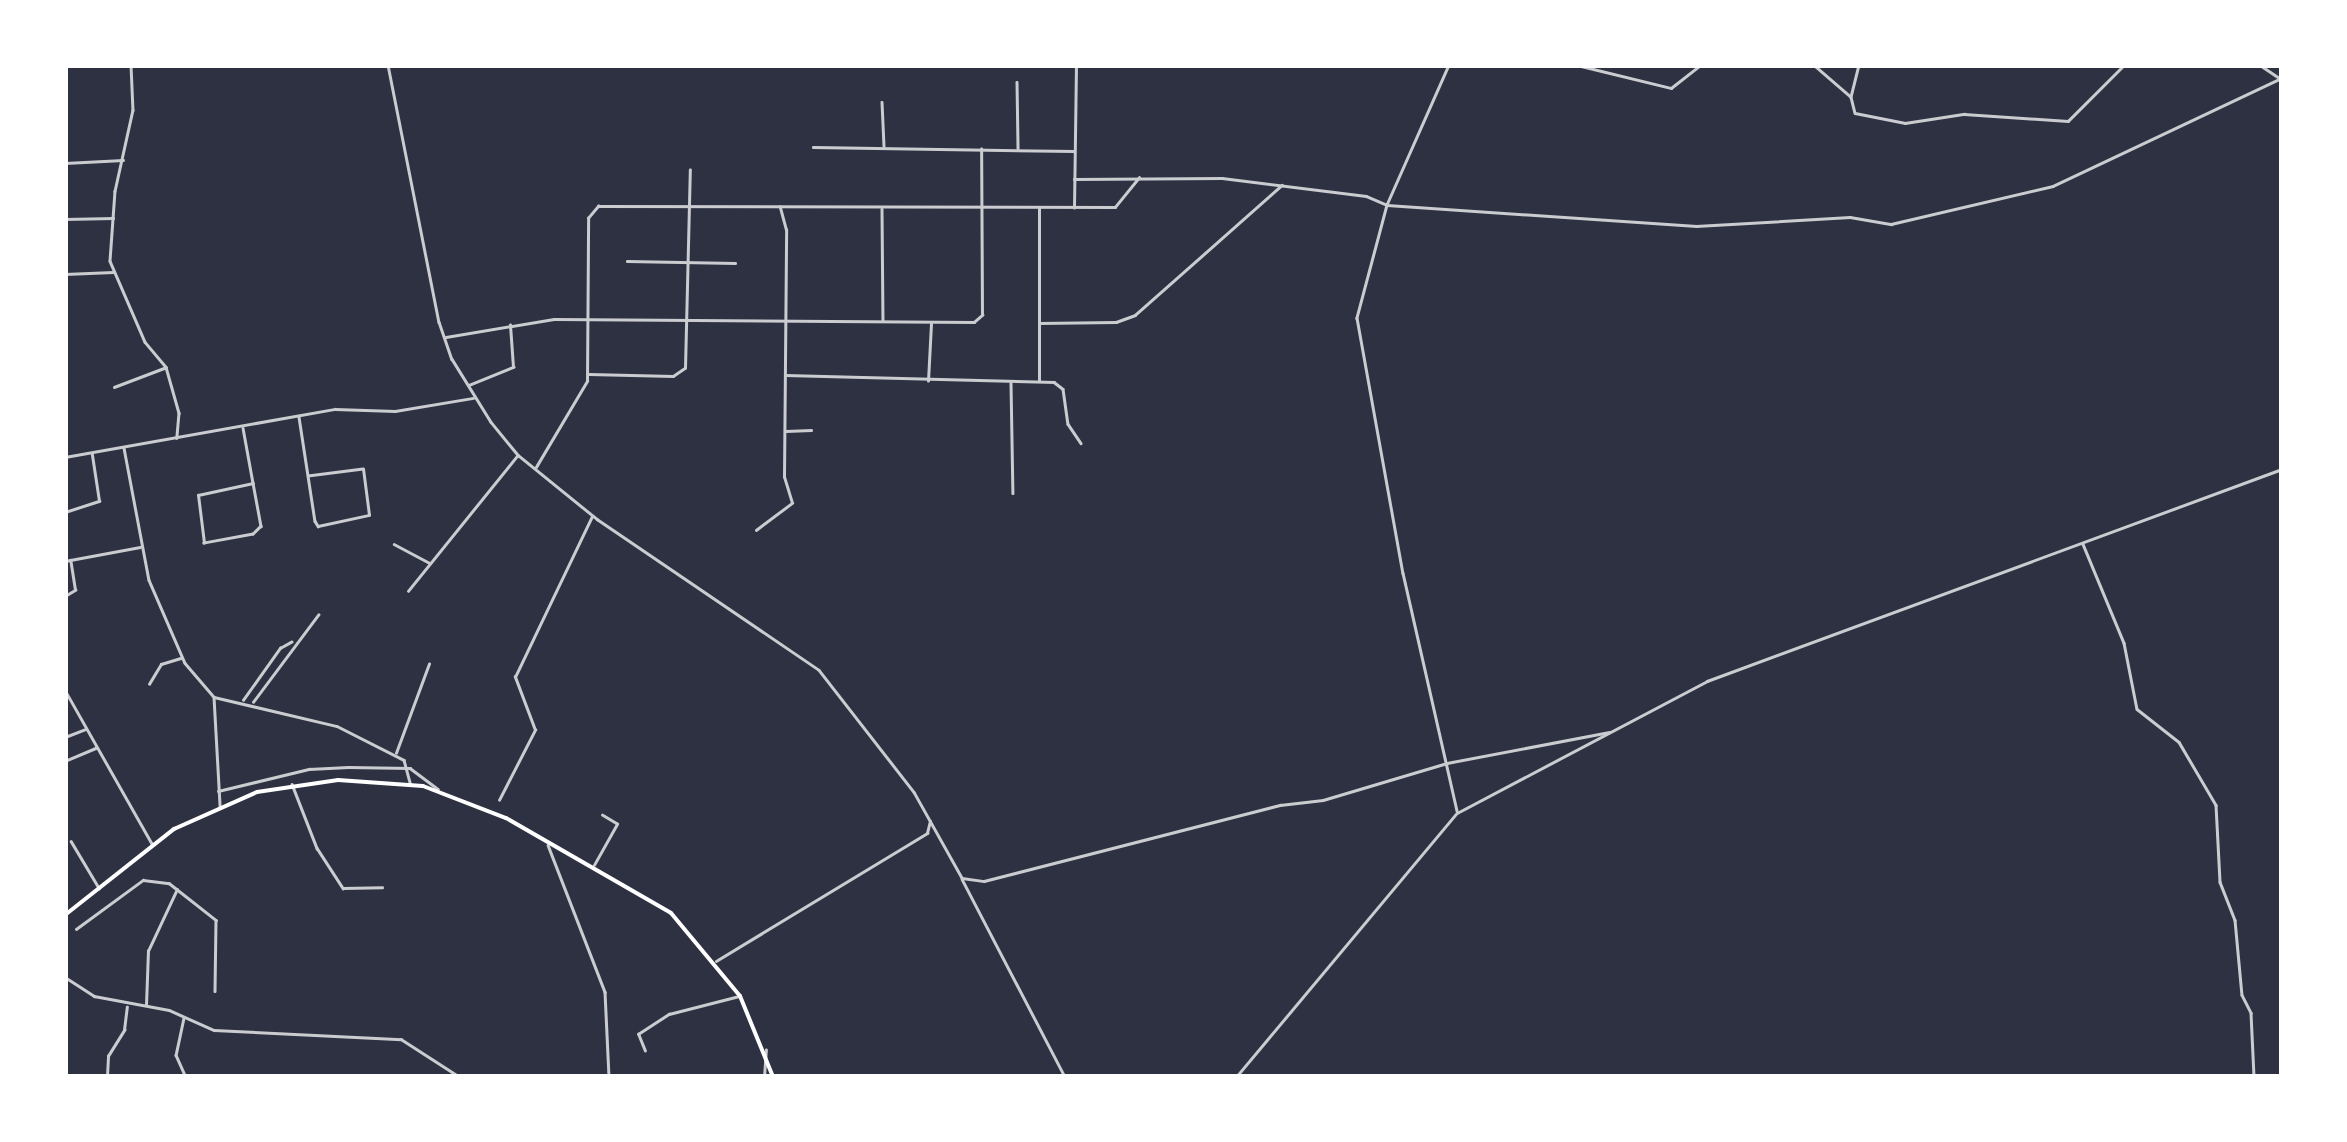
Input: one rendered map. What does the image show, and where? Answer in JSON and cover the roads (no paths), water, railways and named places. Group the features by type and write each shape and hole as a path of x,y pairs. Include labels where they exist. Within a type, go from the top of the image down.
{"main road":[{"path":"65,916 152,844 220,806 292,784 410,784 439,791 546,840 655,900 716,960 740,996 766,1050 773,1077"}],"street":[{"path":"132,65 136,85 113,218 113,272 144,342 166,368 179,413 176,438"},
{"path":"388,65 444,337 474,398 518,454 593,514 818,670 941,836 1065,1077"},
{"path":"1074,209 1076,65"},
{"path":"1449,65 1387,205 1360,298 1358,334 1457,813"},
{"path":"1577,65 1671,88 1700,65"},
{"path":"1814,65 1851,97"},
{"path":"1859,65 1851,97 1857,116 1892,122 1964,114 2068,121 2124,65"},
{"path":"1074,179 1140,176 1283,184 1387,205 1696,226 1850,216 1890,224 2054,186 2280,80 2260,65"},
{"path":"1017,82 1018,150"},
{"path":"882,102 884,148"},
{"path":"813,147 1074,151"},
{"path":"444,337 510,324 588,319 974,322 982,315 981,149"},
{"path":"65,163 123,160"},
{"path":"588,374 679,375 685,368 690,170"},
{"path":"535,468 588,374 592,208 1115,208 1140,176"},
{"path":"1039,324 1116,322 1135,314 1283,184"},
{"path":"756,530 792,503 784,476 786,230 780,206"},
{"path":"882,208 883,324"},
{"path":"1038,382 1039,209"},
{"path":"65,219 113,218"},
{"path":"627,261 734,262"},
{"path":"65,274 113,272"},
{"path":"928,381 931,323"},
{"path":"468,386 513,368 510,324"},
{"path":"114,387 166,368"},
{"path":"784,375 1060,385 1068,424 1081,443"},
{"path":"1010,381 1013,493"},
{"path":"65,457 298,416 395,411 474,398"},
{"path":"298,416 308,476 318,526 370,515 363,469 308,476"},
{"path":"243,427 253,483 260,526 253,534 204,543 198,494 253,483"},
{"path":"784,431 812,430"},
{"path":"124,446 140,547 183,658 214,698 220,806"},
{"path":"65,512 99,501 91,452"},
{"path":"408,591 518,454"},
{"path":"1236,1077 1457,813 1707,681 2282,469"},
{"path":"499,800 535,730 515,676 593,514"},
{"path":"2082,543 2124,643 2137,709 2179,742 2216,805 2220,882 2234,920 2242,995 2253,1024 2254,1077"},
{"path":"394,544 430,564"},
{"path":"65,596 75,590 67,560 140,547"},
{"path":"252,704 292,642 318,615"},
{"path":"242,701 280,648 292,642"},
{"path":"149,684 161,664 183,658"},
{"path":"395,754 430,664"},
{"path":"65,690 152,844"},
{"path":"214,698 320,718 395,754 439,791"},
{"path":"65,737 87,728"},
{"path":"962,878 984,881 1280,805 1323,800 1447,763 1611,732"},
{"path":"65,761 98,747"},
{"path":"218,791 309,769 410,768"},
{"path":"410,768 410,784"},
{"path":"292,784 312,838 343,888 382,887"},
{"path":"594,865 617,824 602,816"},
{"path":"927,833 930,819"},
{"path":"716,960 927,833 941,836"},
{"path":"546,840 605,992 610,1077"},
{"path":"71,841 99,888"},
{"path":"76,929 143,880 178,887 216,920 216,992"},
{"path":"146,1006 148,951 178,887"},
{"path":"65,977 127,1006 146,1006 184,1016 214,1030 401,1038 460,1077"},
{"path":"645,1050 638,1034 669,1014 740,996"},
{"path":"108,1076 108,1056 124,1030 127,1006"},
{"path":"184,1016 176,1055 186,1077"},
{"path":"764,1077 766,1050"}]}
